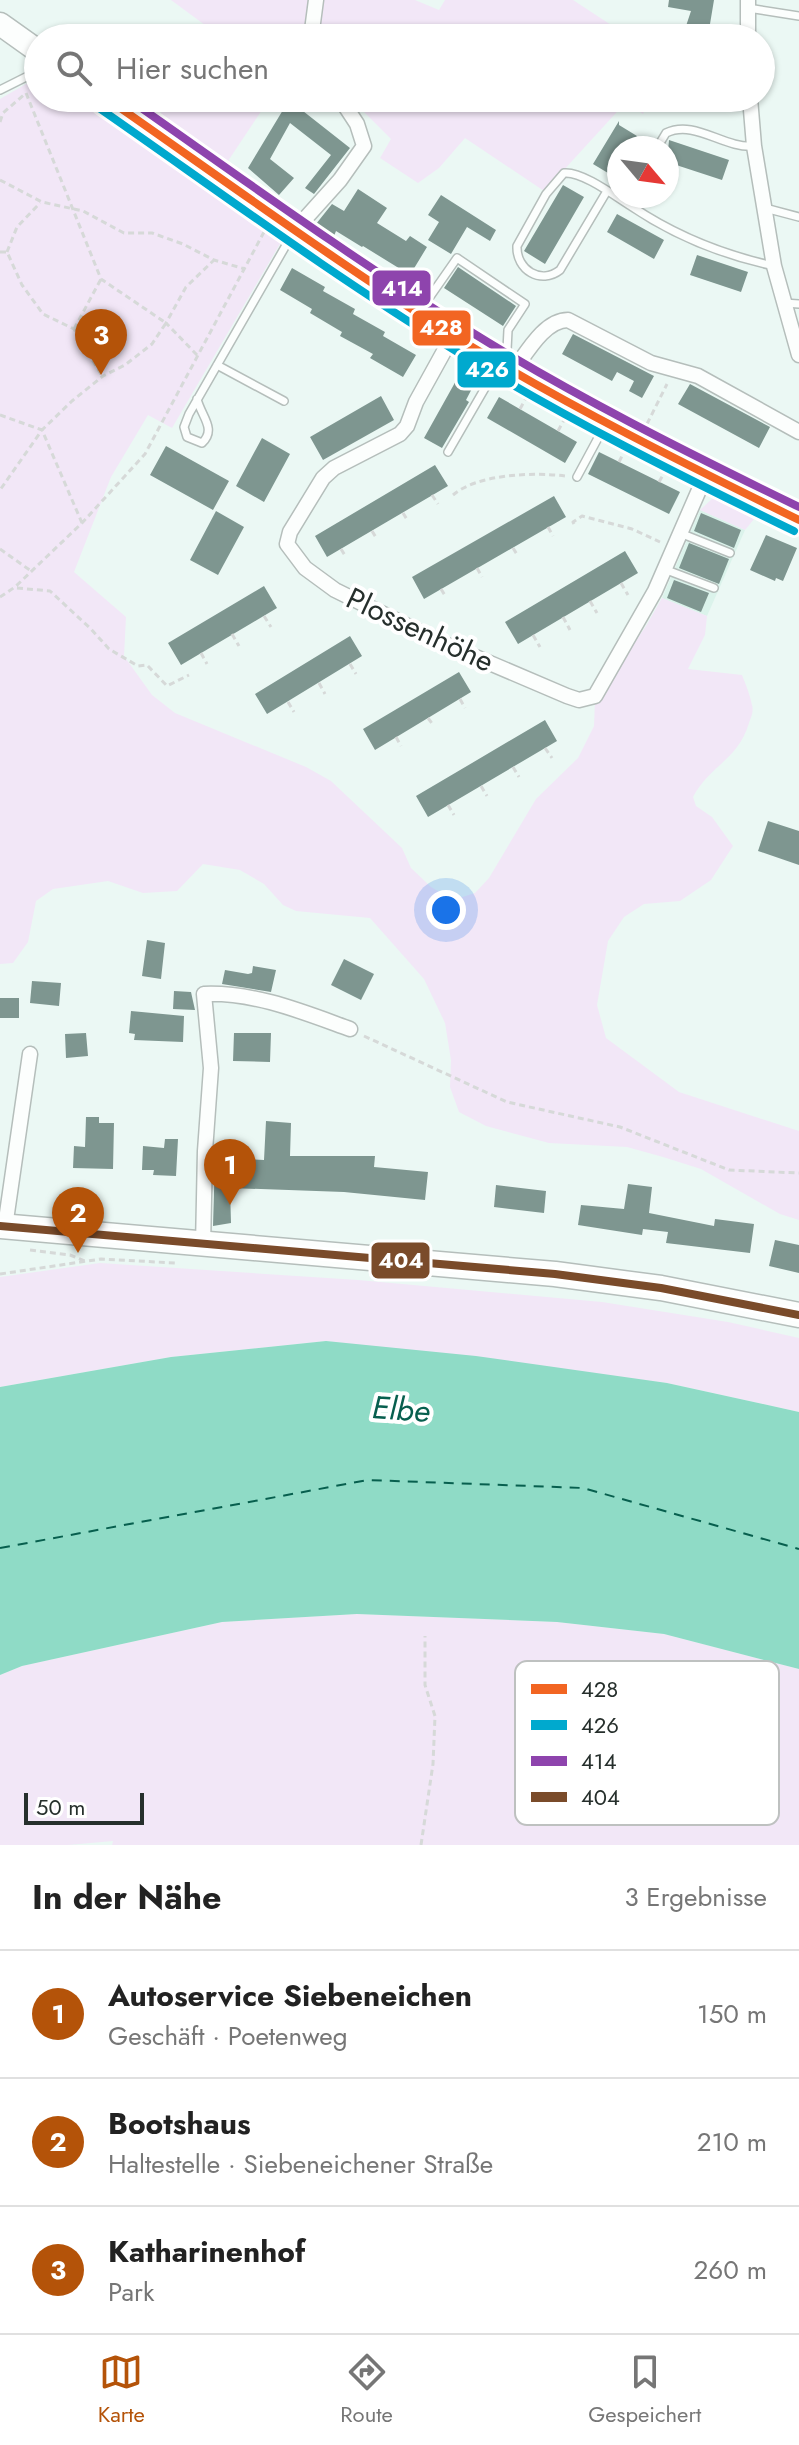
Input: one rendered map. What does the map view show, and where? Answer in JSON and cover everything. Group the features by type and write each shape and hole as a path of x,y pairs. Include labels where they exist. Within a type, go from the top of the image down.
{"main road":[{"path":"0,24 24,41"},
{"path":"126,112 453,335 606,423 799,520"},
{"path":"3,1226 203,1246 555,1274 661,1288 799,1315"}],"street":[{"path":"313,24 316,0"},
{"path":"295,230 340,180 364,146 349,112"},
{"path":"751,112 774,266 792,303 799,355"},
{"path":"506,367 560,320 576,323 651,363 698,376 799,432"},
{"name":"Plossenhöhe","path":"453,335 416,402 407,426 400,434 334,468 323,478 290,532 287,544 305,568 335,590 466,653 579,700 595,696 655,591 706,474"},
{"path":"203,1246 211,1068 204,994 227,993 286,1006 350,1029"},
{"path":"3,1226 30,1054"}],"lane":[{"path":"748,4 799,16"},
{"path":"0,90 24,78"},
{"path":"664,136 681,129 739,145 754,146"},
{"path":"573,172 607,191 560,270 542,277 528,272 517,255 517,246 557,179 564,173 573,172"},
{"path":"763,207 799,217"},
{"path":"634,208 702,244 774,266"},
{"path":"197,399 210,429 202,443 187,437 184,427 197,399 295,230"},
{"path":"419,313 457,258 525,304 508,330 506,367 448,452"},
{"path":"217,365 284,401"},
{"path":"577,477 606,423"},
{"path":"680,533 730,553"},
{"path":"664,569 714,588"}],"path":[{"path":"0,122 3,113 24,95"},
{"path":"34,112 101,279 166,323 198,356"},
{"path":"0,180 42,202 71,207 124,233 152,233 245,270"},
{"path":"42,202 17,227 7,252 22,285 43,314 74,329 103,376"},
{"path":"0,597 15,587 82,523 145,454 273,215"},
{"path":"0,252 7,252"},
{"path":"0,490 42,430 72,401 152,344 186,287 214,260"},
{"path":"74,329 101,279"},
{"path":"639,440 672,369"},
{"path":"0,415 42,430 82,523"},
{"path":"453,495 467,486 513,476 577,477"},
{"path":"432,495 438,504"},
{"path":"403,513 408,521"},
{"path":"574,524 582,516 632,529 673,548"},
{"path":"548,527 553,536"},
{"path":"372,531 377,539"},
{"path":"513,548 518,556"},
{"path":"0,549 31,571"},
{"path":"341,549 346,557"},
{"path":"477,568 482,577"},
{"path":"621,583 628,595"},
{"path":"15,587 50,591 109,649 138,666 147,665 167,686 189,675"},
{"path":"441,589 446,597"},
{"path":"590,601 597,613"},
{"path":"264,616 271,627"},
{"path":"563,617 570,630"},
{"path":"232,634 239,646"},
{"path":"533,635 540,647"},
{"path":"201,653 207,664"},
{"path":"350,664 356,674"},
{"path":"319,683 325,694"},
{"path":"460,699 465,708"},
{"path":"288,702 294,712"},
{"path":"428,718 434,726"},
{"path":"396,737 401,746"},
{"path":"545,748 552,758"},
{"path":"513,767 519,777"},
{"path":"481,786 487,796"},
{"path":"448,805 454,815"},
{"path":"350,1029 507,1102 620,1127 729,1170 799,1173"},
{"path":"24,1249 70,1255 85,1261"},
{"path":"0,1274 85,1261 175,1263"},
{"path":"421,1845 433,1764 435,1716 425,1685 425,1636"}],"shaded area":[{"path":"171,0 310,0 307,24 204,24"},
{"path":"322,0 415,0 439,10 445,0 573,0 610,24 319,24"},
{"path":"24,85 24,112 99,112 284,237 172,428 148,415 111,477 74,572 126,617 124,656 152,695 175,713 306,767 331,781 402,848 411,868 431,887 453,900 475,893 489,878 536,799 578,758 594,726 595,700 662,598 707,616 705,635 688,669 742,675 753,708 738,746 707,777 693,797 696,806 712,817 733,846 711,880 680,901 644,904 624,917 608,941 597,1005 606,1038 679,1092 799,1131 799,1220 780,1214 701,1169 627,1147 549,1143 486,1126 459,1112 450,1087 451,1060 445,1023 424,979 370,918 296,911 283,905 264,884 240,870 203,864 177,891 143,893 108,881 53,889 36,901 28,942 13,963 0,964 0,99"},
{"path":"161,112 261,112 224,167 158,117"},
{"path":"364,112 617,112 547,193 465,138 439,168 418,183 380,158 391,139"},
{"path":"723,494 759,513 745,530 700,510 713,498"},
{"path":"700,510 745,530 707,616 662,598"},
{"path":"100,1263 358,1280 602,1302 728,1322 799,1338 799,1412 667,1383 326,1341 171,1357 0,1387 0,1277"},
{"path":"357,1614 557,1622 664,1634 768,1661 515,1661 515,1825 779,1825 779,1664 799,1669 799,1845 112,1845 113,1841 68,1845 0,1845 0,1675 22,1666 222,1622"}],"water":[{"name":"Elbe","path":"326,1341 476,1356 667,1383 799,1412 799,1669 779,1664 779,1661 768,1661 664,1634 557,1622 357,1614 222,1622 22,1666 0,1675 0,1387 171,1357"}],"building":[{"path":"669,0 714,0 710,24 687,24 691,11 668,7"},
{"path":"282,112 304,112 350,148 314,194 305,188 331,155 290,123 270,159 294,178 279,195 248,168"},
{"path":"619,121 619,125 637,136 610,136"},
{"path":"607,141 607,172 593,164"},
{"path":"679,143 729,160 722,180 679,166"},
{"path":"563,185 584,197 545,264 524,251"},
{"path":"358,189 387,208 377,223 406,241 410,236 427,247 410,275 336,231 334,236 316,224 332,204 344,211"},
{"path":"441,195 496,230 490,241 467,227 451,254 428,240 439,222 428,215"},
{"path":"617,214 664,240 654,259 607,232"},
{"path":"697,255 748,272 741,292 690,275"},
{"path":"458,267 516,306 503,326 444,288"},
{"path":"292,268 355,309 353,314 385,332 383,336 416,355 403,377 370,358 373,354 340,336 342,332 310,313 312,309 280,290"},
{"path":"573,334 654,376 642,398 629,391 634,381 617,372 612,381 562,354"},
{"path":"462,370 477,379 466,400 469,402 442,448 424,438"},
{"path":"690,384 770,427 759,448 678,404"},
{"path":"381,396 394,420 323,460 310,437"},
{"path":"499,397 577,442 565,463 487,418"},
{"path":"262,438 290,454 264,502 236,486"},
{"path":"166,446 229,481 213,510 150,475"},
{"path":"599,452 680,492 669,514 588,474"},
{"path":"435,465 448,486 327,557 315,536"},
{"path":"554,496 566,517 424,599 412,577"},
{"path":"216,511 244,527 218,575 190,560"},
{"path":"701,513 741,530 734,548 694,531"},
{"path":"766,535 797,548 783,581 776,578 775,581 750,570"},
{"path":"689,543 729,559 719,584 679,568"},
{"path":"625,551 638,573 518,644 505,622"},
{"path":"674,580 709,593 701,612 667,598"},
{"path":"264,586 277,608 181,665 168,643"},
{"path":"350,636 362,656 267,714 255,694"},
{"path":"459,672 471,692 375,750 363,729"},
{"path":"545,720 557,741 428,817 416,796"},
{"path":"768,821 799,831 799,865 758,851"},
{"path":"147,940 165,943 161,979 142,976"},
{"path":"344,959 374,974 361,1000 331,985"},
{"path":"253,966 276,970 271,992 222,984 225,970 248,974 252,973"},
{"path":"32,981 61,983 59,1006 30,1003"},
{"path":"174,991 191,992 195,1010 173,1009"},
{"path":"0,998 19,998 19,1018 0,1018"},
{"path":"131,1011 184,1016 183,1042 134,1040 135,1034 129,1033"},
{"path":"86,1033 88,1056 66,1058 65,1034"},
{"path":"234,1033 271,1033 270,1062 233,1061"},
{"path":"86,1117 99,1117 99,1123 114,1123 113,1169 73,1168 74,1146 85,1147"},
{"path":"266,1121 291,1123 290,1156 375,1156 374,1167 428,1172 425,1200 344,1192 230,1188 231,1223 213,1226 215,1157 264,1160"},
{"path":"165,1139 178,1139 176,1176 153,1175 154,1170 142,1170 143,1146 164,1148"},
{"path":"628,1184 652,1187 649,1213 714,1226 715,1219 754,1224 750,1253 666,1243 668,1232 643,1229 642,1235 578,1225 581,1205 624,1209"},
{"path":"496,1185 546,1191 544,1213 494,1207"},
{"path":"775,1240 799,1245 799,1273 769,1266"}],"ferry route":[{"path":"0,1548 368,1480 583,1488 799,1549"}],"transit line":[{"name":"426","path":"105,112 320,263 456,351 623,445 794,531"},
{"name":"428","path":"126,112 327,252 462,341 586,412 799,520"},
{"name":"414","path":"147,112 338,246 468,330 631,423 799,507"},
{"name":"404","path":"0,1226 555,1274 661,1288 799,1315"}],"place":[{"name":"Katharinenhof","path":"101,375"},
{"name":"Autoservice Siebeneichen","path":"230,1205"},
{"name":"Bootshaus","path":"78,1253"}]}
